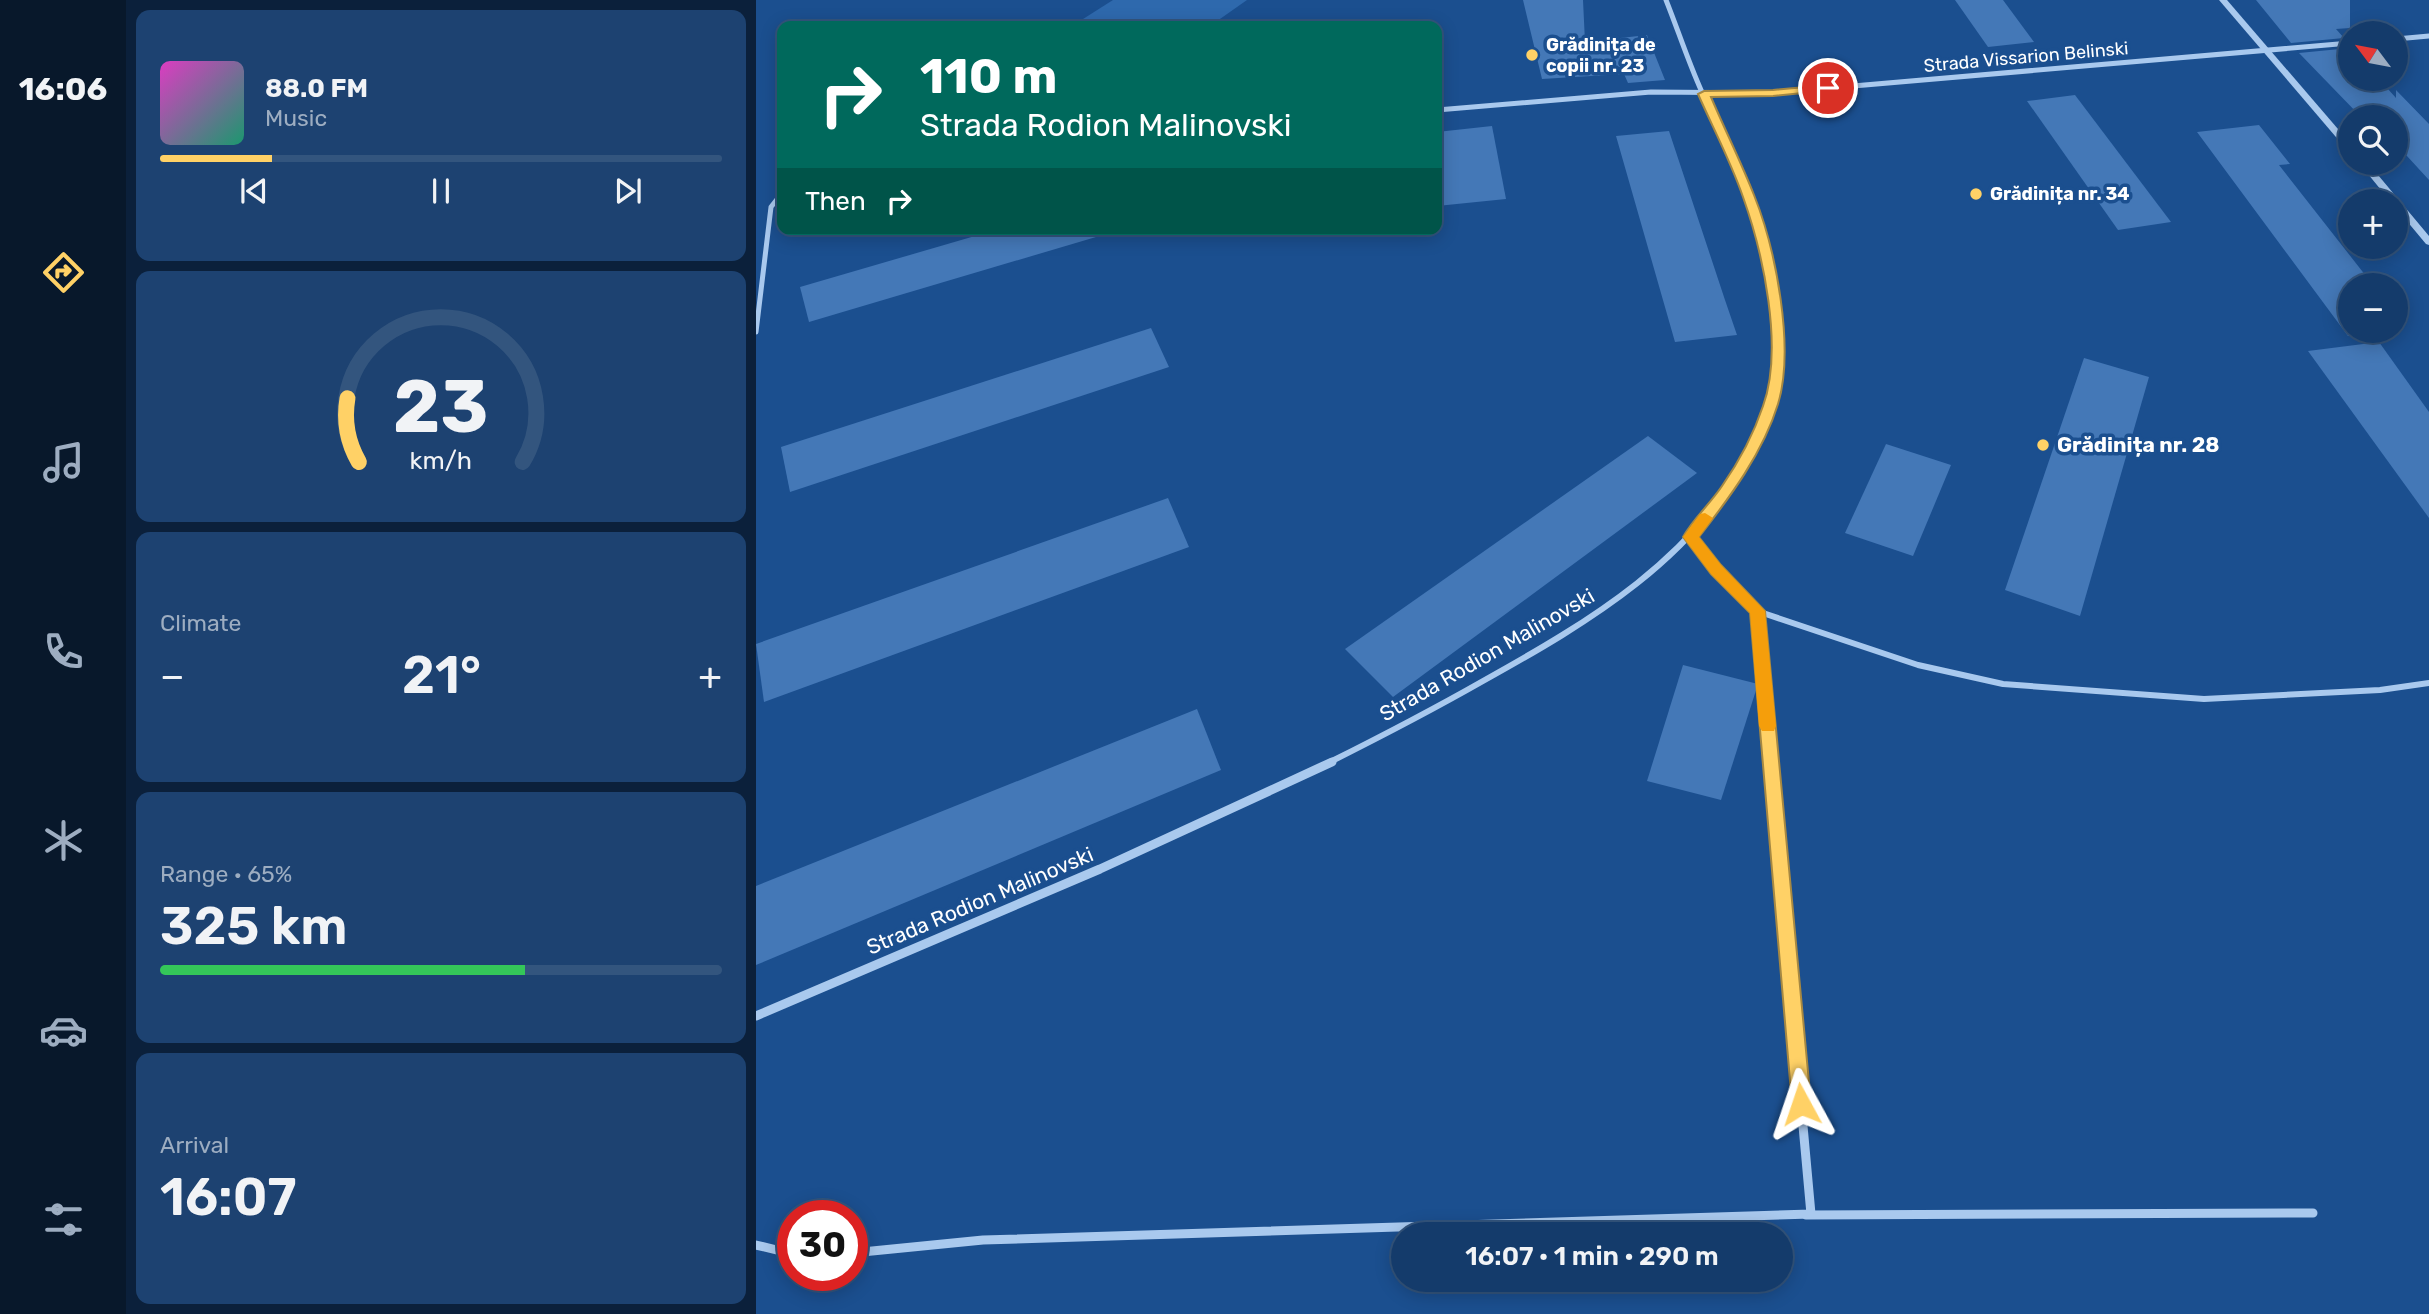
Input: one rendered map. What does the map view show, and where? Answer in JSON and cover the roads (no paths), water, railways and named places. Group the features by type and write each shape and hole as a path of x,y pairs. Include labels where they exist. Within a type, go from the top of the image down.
{"street":[{"name":"Strada Rodion Malinovski","path":"756,1016 1195,829 1305,777 1550,643 1606,608 1690,537 1728,489 1753,445 1771,405 1779,364 1777,321 1770,278 1749,197 1666,0"},
{"path":"2223,0 2338,134"},
{"path":"2408,38 2429,36"},
{"name":"Strada Vissarion Belinski","path":"1442,110 1651,92 1773,93 2338,44"},
{"path":"2373,175 2384,189"},
{"path":"756,332 771,206 777,199"},
{"path":"2408,217 2429,242"},
{"path":"1690,537 1716,570 1757,611 1918,665 2003,684 2204,699 2380,690 2429,683"},
{"path":"868,1251 983,1240 1811,1214 1757,611"},
{"path":"1792,1215 2313,1213"},
{"path":"756,1245 777,1250"}],"place":[{"name":"Grădinița de copii nr. 23","path":"1532,55"},
{"name":"Grădinița nr. 34","path":"1976,194"},
{"name":"Grădinița nr. 28","path":"2043,445"}]}
